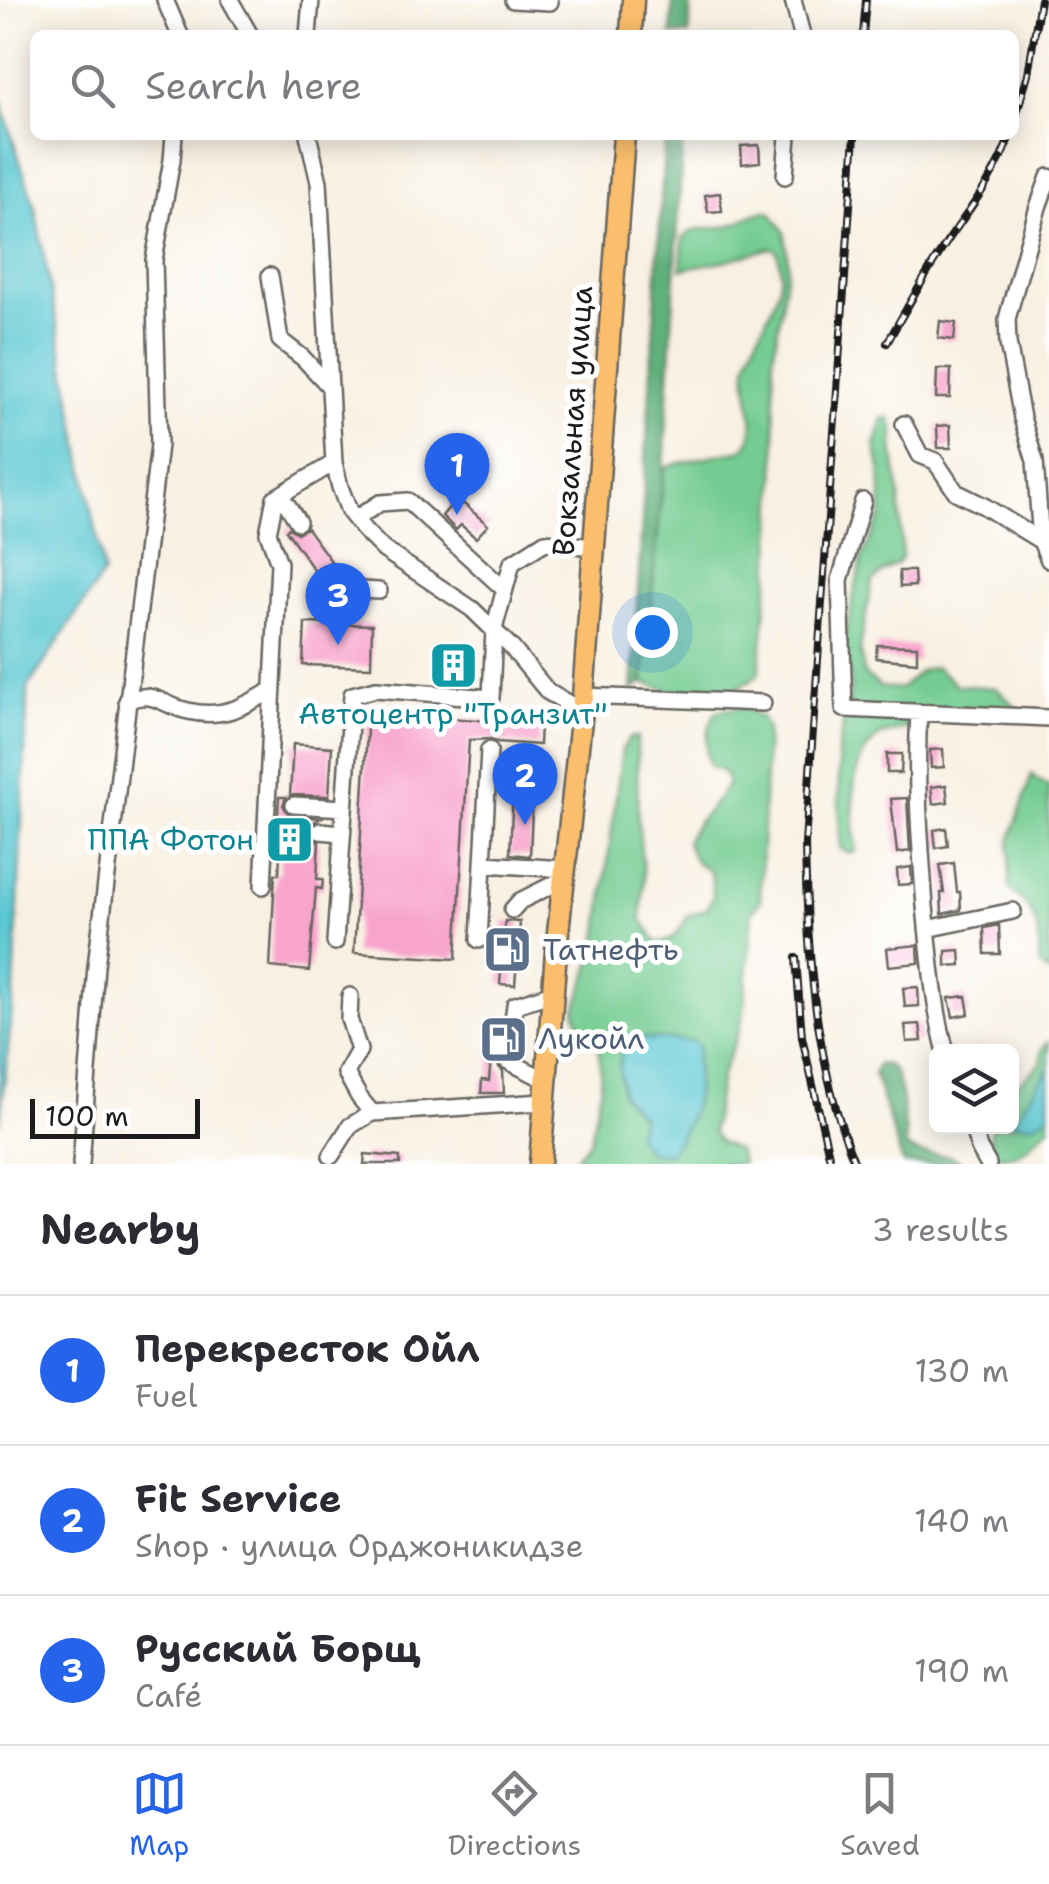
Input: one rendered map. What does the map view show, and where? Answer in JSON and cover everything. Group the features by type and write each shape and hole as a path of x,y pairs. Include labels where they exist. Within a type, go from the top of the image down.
{"main road":[{"path":"630,30 633,0"},
{"name":"Вокзальная улица","path":"540,1164 582,704 624,140"}],"street":[{"path":"165,0 178,30"},
{"path":"230,0 247,30"},
{"path":"308,30 311,0"},
{"path":"513,0 550,2"},
{"path":"793,0 801,30"},
{"path":"81,1164 96,966 159,444 154,260 174,140"},
{"path":"309,140 318,182 334,463 355,519 384,550 472,609 548,692 582,704 764,703"},
{"path":"784,176 788,140"},
{"path":"1049,177 1007,319 1022,418 1035,460 1041,540 1049,560"},
{"path":"270,276 280,340 330,387"},
{"path":"904,424 920,455 934,461 956,492 1041,540"},
{"path":"263,886 279,563 268,532 275,498 334,463"},
{"path":"281,495 298,522"},
{"path":"355,519 380,503 408,501 504,589"},
{"path":"864,501 840,580 844,709 1049,718"},
{"path":"335,942 352,695 376,689 492,698 494,629 512,563 545,542 594,546"},
{"path":"332,572 343,589 379,591"},
{"path":"126,701 149,695 186,711 215,713 244,707 272,690"},
{"path":"918,712 916,761 928,928 935,1011 944,1044"},
{"path":"479,940 490,750"},
{"path":"294,805 344,808"},
{"path":"320,831 342,833"},
{"path":"484,864 564,874"},
{"path":"512,910 564,874"},
{"path":"928,928 1013,911"},
{"path":"546,1080 508,1061 514,1005 553,993"},
{"path":"350,996 348,1019 360,1050 346,1074 372,1113"},
{"path":"331,1156 350,1126 372,1113 544,1102"},
{"path":"975,1134 988,1164"}],"green space":[{"path":"673,0 691,0 689,30 671,30"},
{"path":"665,140 683,140 664,470 643,683 632,690"},
{"path":"766,211 785,233 788,265 773,359 776,460 771,562 759,673 730,691 690,695 643,683 664,470 740,451 748,443 753,422 746,372 777,293 780,264 776,250 771,248 681,269 683,238 693,231 728,226"},
{"path":"883,418 890,418 894,432 902,557 872,582 860,648 864,674 880,687 900,689 922,670 936,667 956,685 996,688 1017,708 1016,715 945,718 881,735 869,746 856,774 856,852 849,854 840,848 838,749 851,687 846,630 862,558 882,514 875,445"},
{"path":"744,707 761,717 767,729 760,901 752,913 744,1012 721,1076 712,1131 719,1142 738,1150 742,1164 571,1164 590,1140 601,1086 599,1043 579,1024 575,1011 597,947 622,749 630,738 637,737 644,880 641,918 656,942 667,941 676,935 688,915 707,909 713,896 711,873 694,860 686,841 728,783 723,771 710,766 708,759 711,723 717,711"},
{"path":"1032,774 1049,786 1049,973 1039,965 1038,934 1031,912 1009,888 1010,841"},
{"path":"1049,1041 1049,1128 1016,1154 990,1153 991,1134 1019,1134 1019,1083 1041,1063 1042,1049"},
{"path":"878,1064 890,1066 899,1084 906,1146 920,1153 950,1156 963,1164 903,1164 874,1074"}],"water":[{"path":"0,99 35,207 104,573 28,687 14,991 0,1125"},
{"path":"633,1040 692,1041 699,1046 695,1102 670,1153 651,1153 636,1136 642,1117 622,1095 621,1055"},
{"path":"1049,1068 1049,1115 1034,1124 1019,1124 1019,1112"}],"building":[{"path":"759,145 760,162 742,164 741,146"},
{"path":"720,193 722,211 708,212 705,195"},
{"path":"940,321 956,323 954,340 938,338"},
{"path":"937,369 951,369 950,398 936,398"},
{"path":"950,425 951,448 938,448 937,426"},
{"path":"457,498 488,525 476,538 461,525 456,530 442,516"},
{"path":"307,528 331,561 322,568 321,580 286,530 297,533"},
{"path":"899,571 914,571 915,586 900,587"},
{"path":"305,623 372,625 371,667 303,665"},
{"path":"877,645 917,646 917,662 876,658"},
{"name":"Автоцентр \"Транзит\"","path":"442,646 464,647 464,685 440,683"},
{"path":"368,713 540,724 539,745 469,740 456,959 354,953"},
{"path":"293,744 332,747 329,796 290,795"},
{"path":"943,749 944,767 931,768 930,750"},
{"path":"887,754 902,754 901,773 887,773"},
{"path":"946,785 948,802 933,804 931,787"},
{"path":"513,786 533,787 530,856 510,854"},
{"path":"279,797 286,797 283,805 289,815 321,818 311,824 309,831 313,840 319,842 317,879 323,879 322,889 316,888 309,971 270,967 275,874 279,874"},
{"path":"907,798 910,851 897,853 891,799"},
{"path":"946,828 948,846 936,848 934,830"},
{"path":"954,863 961,910 942,914 940,865"},
{"path":"911,867 912,884 898,885 897,869"},
{"path":"505,921 520,922 515,985 500,984"},
{"path":"999,925 1000,954 985,954 984,928"},
{"path":"918,945 919,963 889,966 887,948"},
{"path":"960,950 961,965 946,966 946,951"},
{"path":"918,987 919,1006 905,1007 903,988"},
{"path":"966,996 969,1014 953,1017 949,998"},
{"path":"494,1021 502,1022 497,1060 503,1071 504,1093 481,1093 482,1080 489,1081"},
{"path":"920,1024 922,1041 907,1042 905,1025"},
{"path":"365,1154 400,1157 400,1164 364,1164"}],"railway":[{"path":"863,30 866,0"},
{"path":"1019,106 1040,0"},
{"path":"855,140 805,843 815,1006 830,1086 855,1164"},
{"path":"887,343 990,177 1008,140"},
{"path":"796,958 802,1037 831,1164"}],"place":[{"name":"Перекресток Ойл","path":"457,515"},
{"name":"Русский Борщ","path":"338,645"},
{"name":"Автоцентр \"Транзит\"","path":"453,665"},
{"name":"Fit Service","path":"525,825"},
{"name":"ППА Фотон","path":"289,840"},
{"name":"Татнефть","path":"508,950"},
{"name":"Лукойл","path":"503,1039"}]}
